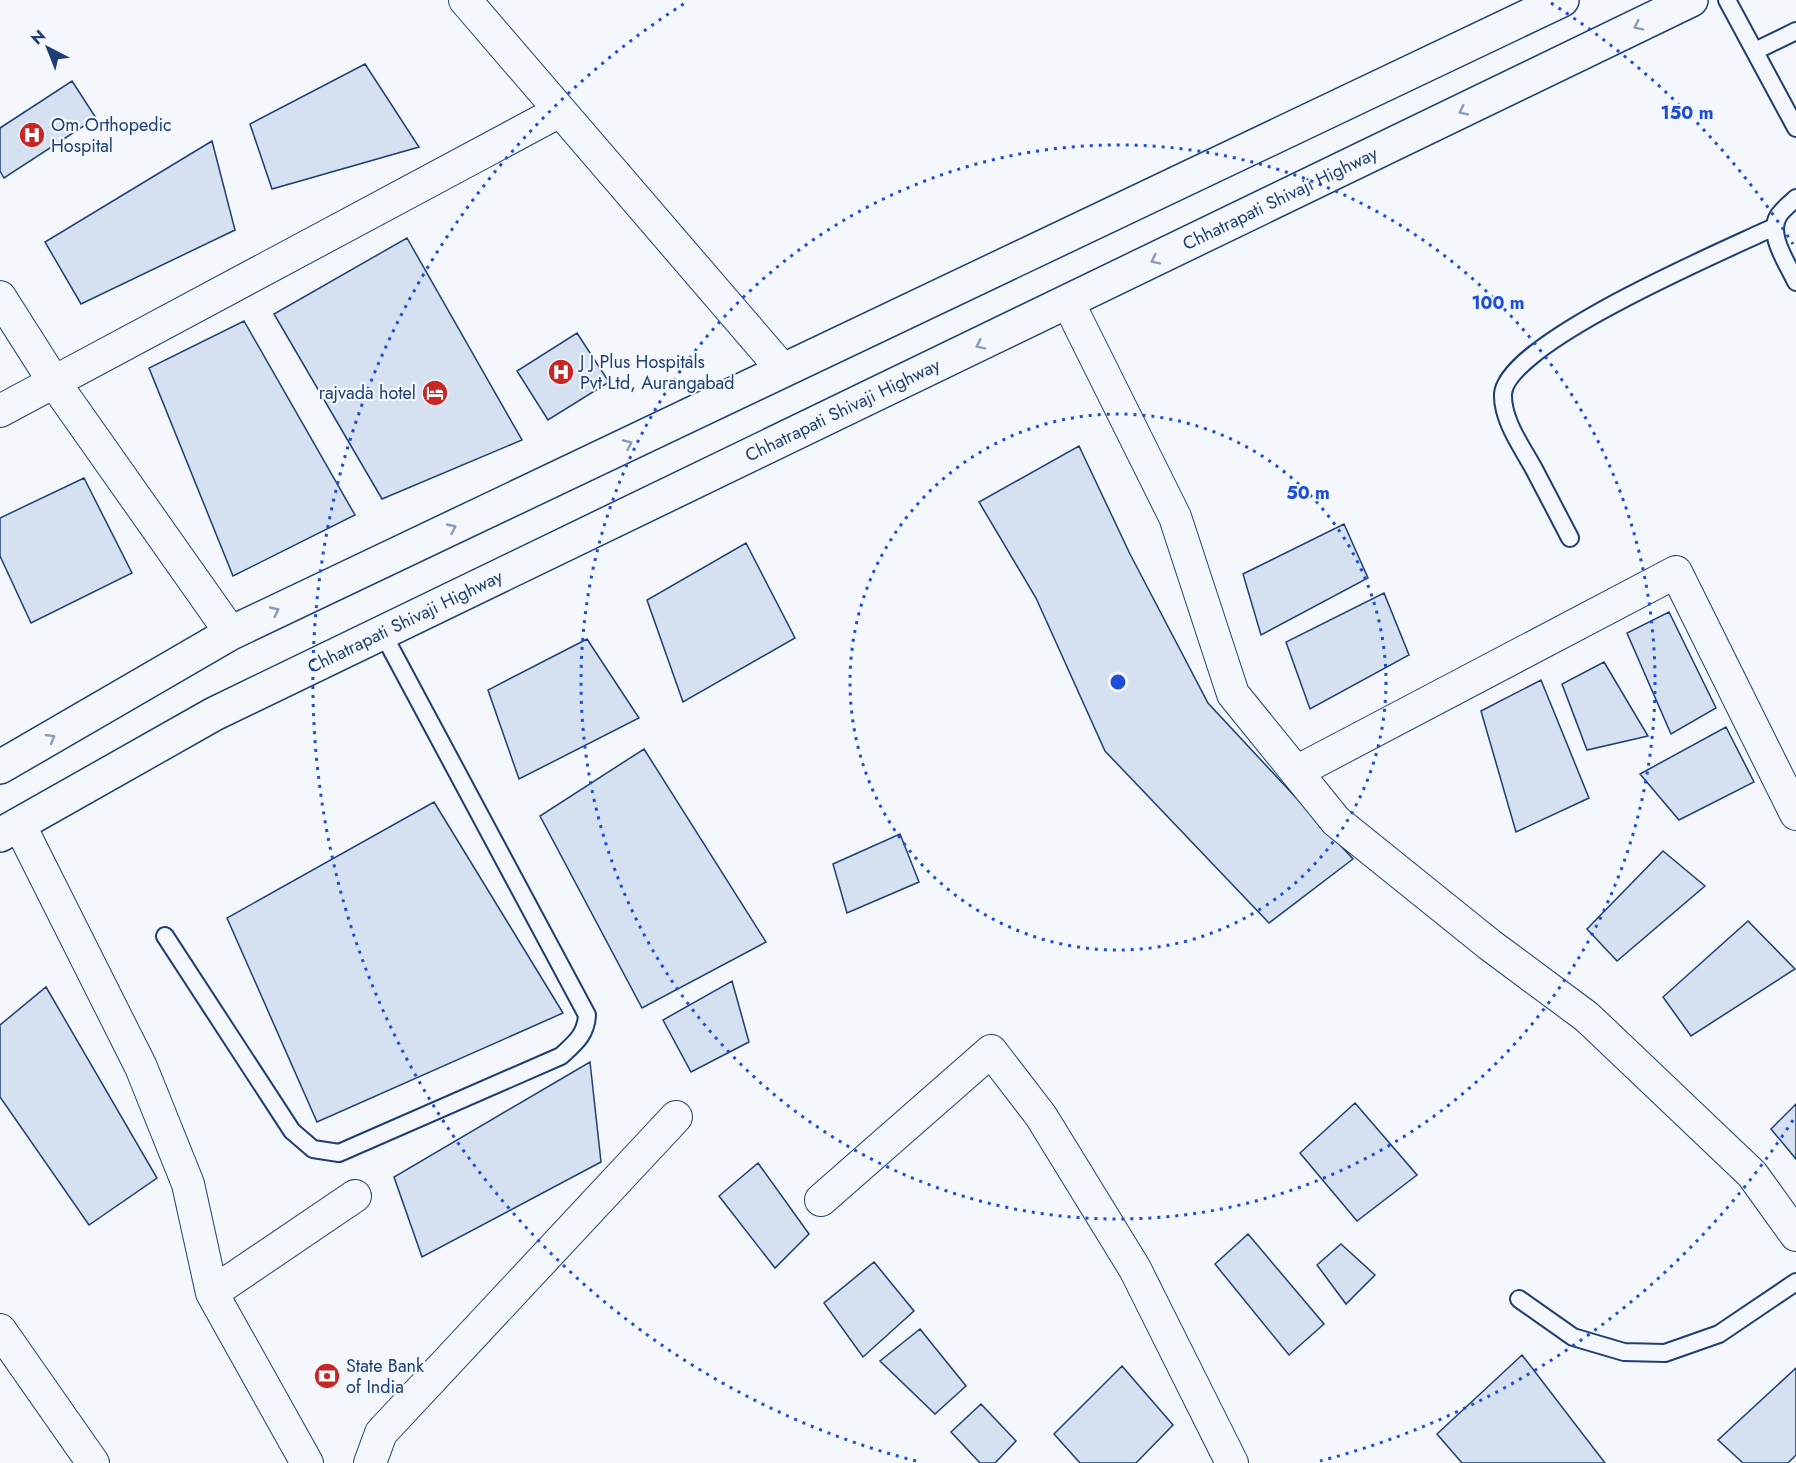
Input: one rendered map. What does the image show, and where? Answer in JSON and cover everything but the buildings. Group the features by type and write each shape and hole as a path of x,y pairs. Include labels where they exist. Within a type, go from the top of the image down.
{"highway":[{"path":"0,767 231,633 1562,0"},
{"name":"Chhatrapati Shivaji Highway","path":"10,830 214,714 1691,0"}],"street":[{"path":"465,0 783,370"},
{"path":"0,411 560,111"},
{"path":"0,297 54,382 231,633"},
{"path":"1068,302 1175,517 1233,694 1336,821 1490,945 1587,1017 1752,1174 1796,1235"},
{"path":"1296,772 1677,572 1796,814"},
{"path":"10,830 141,1067 188,1184 212,1293 307,1463"},
{"path":"822,1200 991,1051 1041,1116 1135,1269 1232,1463"},
{"path":"370,1463 381,1433 676,1116"},
{"path":"212,1293 355,1196"},
{"path":"0,1330 93,1463"}],"lane":[{"path":"1727,0 1796,128"},
{"path":"1755,51 1796,31"},
{"path":"1796,198 1779,215 1774,227 1777,240 1796,282"},
{"path":"1570,538 1507,418 1503,391 1507,381 1529,357 1601,309 1774,227"},
{"path":"165,936 292,1131 312,1149 339,1153 561,1056 578,1042 586,1028 587,1015 382,632"},
{"path":"1519,1299 1574,1337 1624,1352 1665,1353 1719,1334 1796,1282"}],"place":[{"name":"Om Orthopedic Hospital","path":"32,135"},
{"name":"J J Plus Hospitals Pvt Ltd, Aurangabad","path":"561,372"},
{"name":"rajvada hotel","path":"435,393"},
{"name":"State Bank of India","path":"327,1376"}]}
